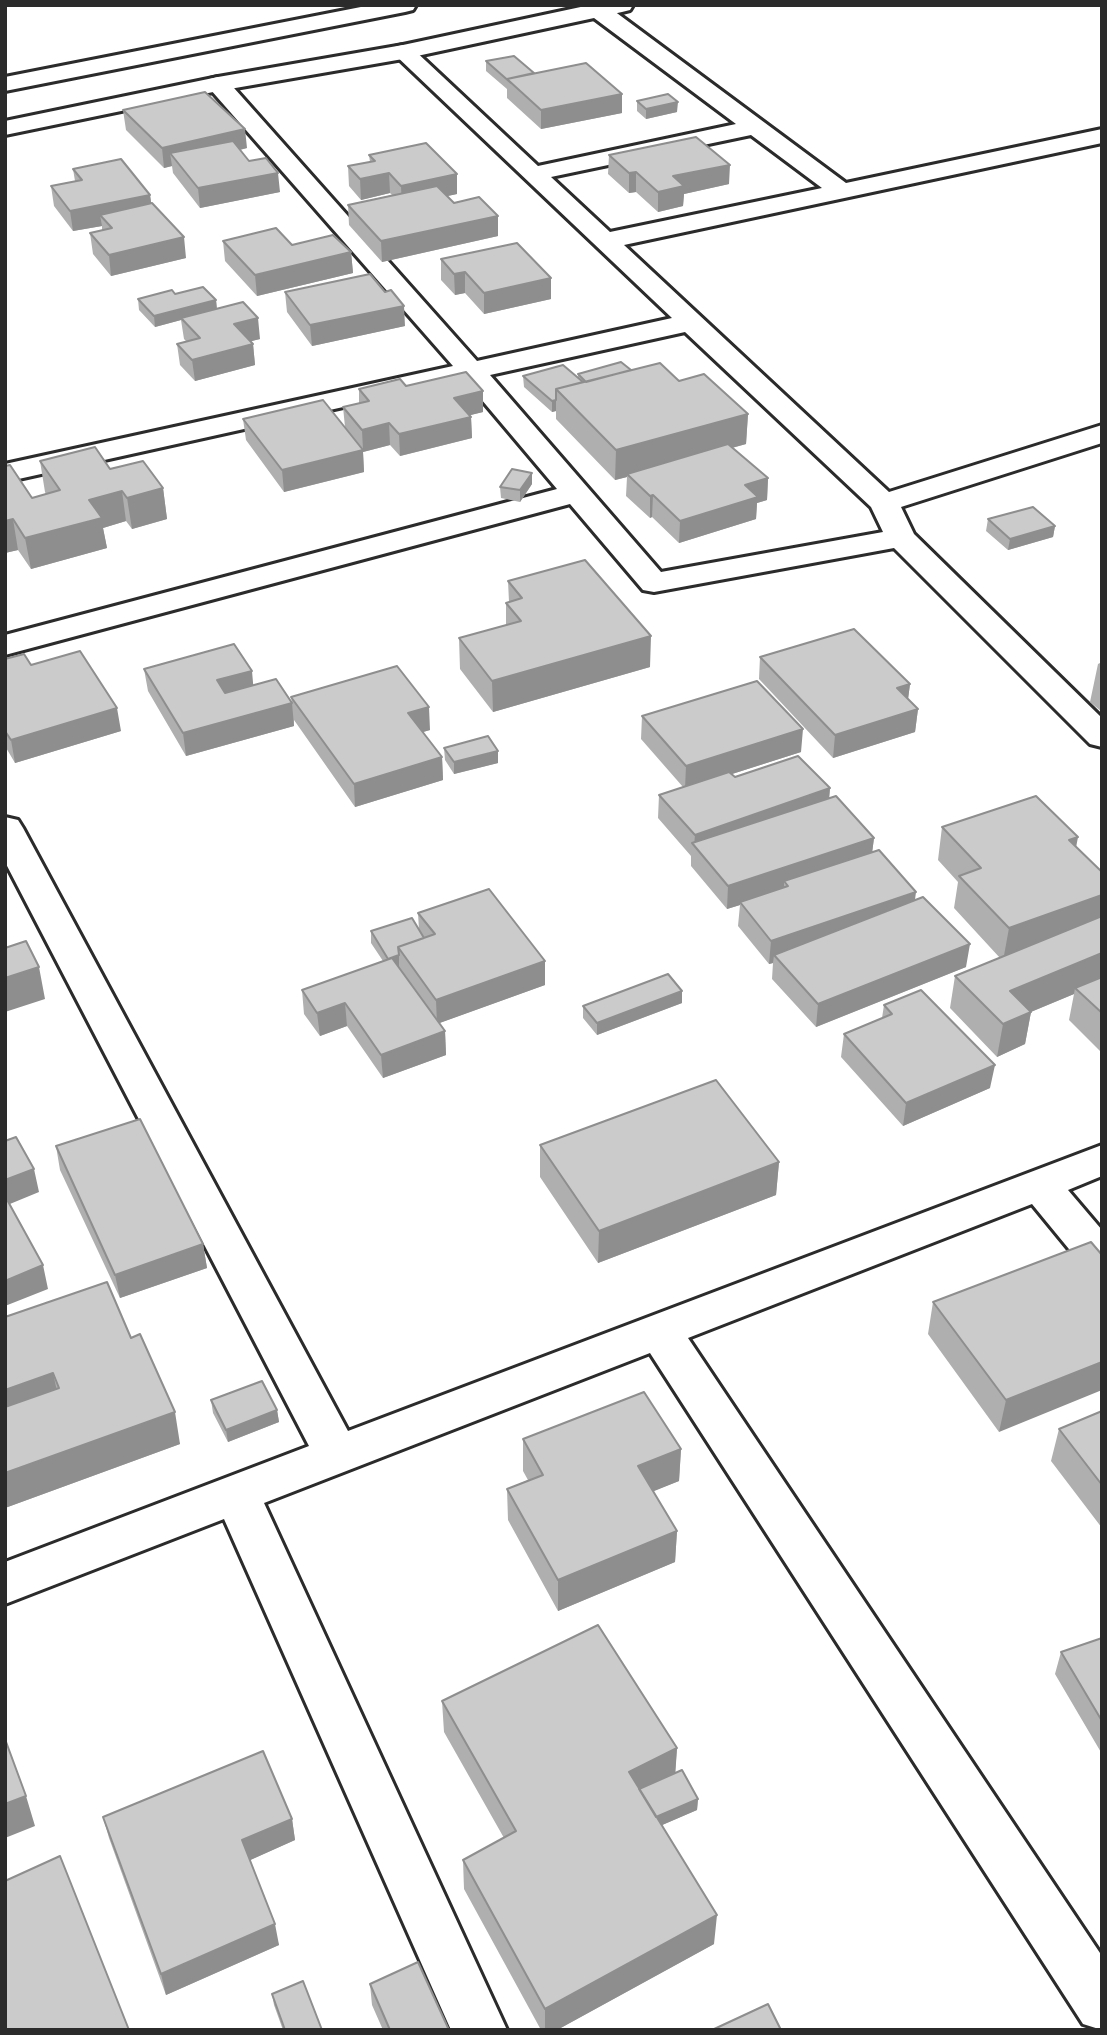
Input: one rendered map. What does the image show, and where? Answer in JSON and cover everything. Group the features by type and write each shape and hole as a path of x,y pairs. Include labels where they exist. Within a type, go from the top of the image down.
{"street":[{"path":"5,84 405,5"},
{"path":"5,128 218,84 403,52 622,5"},
{"path":"598,10 842,191"},
{"path":"403,52 884,503 901,538 1102,737"},
{"path":"218,84 362,244 654,583 901,538"},
{"path":"533,174 755,127"},
{"path":"605,241 1102,136"},
{"path":"5,474 692,322"},
{"path":"884,503 1102,434"},
{"path":"5,645 577,493"},
{"path":"5,828 337,1455"},
{"path":"5,1583 1102,1160"},
{"path":"1039,1184 1102,1259"},
{"path":"660,1332 1102,2005"},
{"path":"236,1494 480,2030"}],"building":[{"path":"514,56 534,73 507,79 511,83 486,61"},
{"path":"586,63 622,94 541,110 507,79"},
{"path":"205,92 245,129 162,148 123,110"},
{"path":"668,94 678,102 646,109 637,101"},
{"path":"696,137 730,165 673,176 684,186 658,192 636,172 629,173 609,155"},
{"path":"233,141 249,161 266,158 278,173 198,188 170,153"},
{"path":"426,143 457,174 401,186 389,173 360,179 348,166 375,161 369,155"},
{"path":"121,159 150,195 70,211 51,186 82,180 73,169"},
{"path":"437,186 454,203 479,197 498,216 381,241 348,205"},
{"path":"152,203 184,237 109,255 90,233 112,228 100,215"},
{"path":"276,228 292,245 333,235 351,252 255,275 223,241"},
{"path":"517,243 551,278 484,293 465,272 454,274 441,259"},
{"path":"370,274 385,292 391,290 404,306 310,325 285,292"},
{"path":"203,287 216,300 154,316 138,299 172,290 175,294"},
{"path":"243,302 258,318 234,324 253,344 192,360 177,344 200,338 181,318"},
{"path":"621,362 631,370 586,382 578,374"},
{"path":"660,363 679,381 704,374 748,414 616,450 556,389"},
{"path":"563,365 583,382 556,389 556,400 552,401 523,376"},
{"path":"466,372 483,391 454,398 471,417 399,434 389,423 362,430 343,407 369,401 359,389 400,379 406,386"},
{"path":"323,400 363,450 282,470 243,419"},
{"path":"728,444 768,478 745,485 758,497 680,521 627,474"},
{"path":"95,447 110,469 143,461 163,488 127,498 122,491 89,500 102,518 25,538 13,519 5,521 5,466 10,465 32,498 60,490 40,461"},
{"path":"512,469 532,473 520,490 500,487"},
{"path":"1033,507 1055,526 1010,539 988,519"},
{"path":"585,560 651,636 492,681 459,638 521,621 506,603 522,598 508,581"},
{"path":"854,629 910,684 897,688 918,709 835,735 760,657"},
{"path":"234,644 252,671 217,680 225,693 276,679 292,703 183,733 144,669"},
{"path":"80,651 117,708 11,740 5,731 5,659 24,654 31,665"},
{"path":"397,666 429,707 408,713 442,757 354,784 291,697"},
{"path":"757,681 803,729 686,766 642,716"},
{"path":"488,736 498,751 454,762 444,748"},
{"path":"798,756 830,788 695,835 659,795 729,772 735,777"},
{"path":"836,796 874,838 728,886 692,843"},
{"path":"1036,796 1078,837 1069,840 1102,872 1102,895 1009,928 959,876 981,868 942,827"},
{"path":"879,850 916,892 771,941 740,902 788,886 784,881"},
{"path":"489,889 545,961 436,1000 398,947 435,934 418,913"},
{"path":"923,897 970,944 818,1004 774,955"},
{"path":"1102,916 1102,953 1010,991 1031,1012 1003,1024 955,976"},
{"path":"412,918 424,938 398,947 399,955 388,959 371,931"},
{"path":"26,941 39,967 5,978 5,948"},
{"path":"392,958 445,1031 381,1055 345,1003 317,1013 302,990"},
{"path":"668,974 682,991 597,1023 583,1006"},
{"path":"1102,977 1102,1013 1075,988"},
{"path":"921,990 995,1065 906,1103 844,1034 892,1014 884,1005"},
{"path":"716,1080 779,1162 599,1231 540,1145"},
{"path":"140,1119 203,1244 115,1275 56,1146"},
{"path":"16,1137 34,1169 5,1180 5,1141"},
{"path":"5,1196 43,1265 5,1281"},
{"path":"1091,1242 1102,1255 1102,1362 1006,1400 933,1302"},
{"path":"107,1282 131,1338 140,1334 175,1412 5,1473 5,1407 59,1388 53,1373 5,1390 5,1317"},
{"path":"262,1381 277,1410 226,1430 211,1400"},
{"path":"644,1392 681,1449 638,1466 677,1531 558,1580 507,1489 543,1475 523,1439"},
{"path":"1102,1411 1102,1485 1059,1429"},
{"path":"598,1625 677,1748 629,1772 717,1915 545,2009 463,1860 516,1831 442,1701"},
{"path":"1102,1638 1102,1721 1061,1652"},
{"path":"5,1739 26,1796 5,1804"},
{"path":"263,1751 292,1819 242,1840 275,1924 161,1974 103,1817"},
{"path":"682,1770 698,1799 656,1817 639,1789"},
{"path":"60,1856 129,2030 5,2030 5,1881"},
{"path":"418,1962 449,2030 390,2030 370,1984"},
{"path":"303,1981 322,2030 285,2030 272,1994"},
{"path":"768,2004 781,2030 712,2030"}]}
